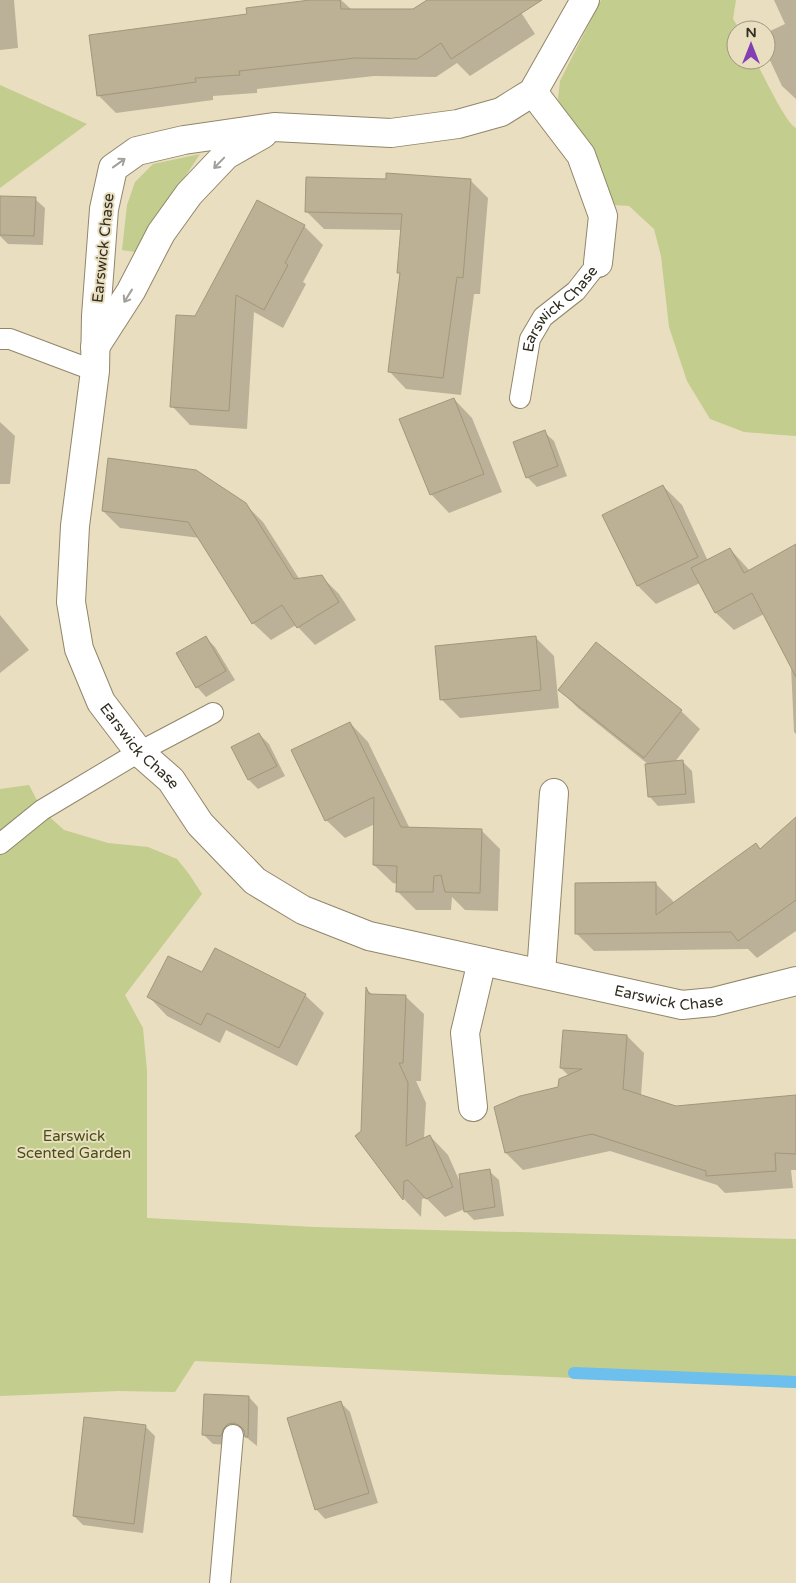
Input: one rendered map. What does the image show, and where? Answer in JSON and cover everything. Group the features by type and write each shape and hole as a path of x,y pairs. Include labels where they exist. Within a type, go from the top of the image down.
{"street":[{"name":"Earswick Chase","path":"585,0 533,92 501,112 458,124 391,133 274,127 184,140 137,151 112,168 104,209 96,316 96,359 75,526 71,602 79,648 101,702 139,752 171,780 200,824 255,881 303,910 369,936 682,1005 713,1002 796,981"},
{"name":"Earswick Chase","path":"533,92 581,155 603,216 598,263"},
{"name":"Earswick Chase","path":"96,359 161,233 189,194 226,155 274,127"},
{"path":"541,973 554,793"},
{"path":"473,1107 465,1033 482,961"}],"lane":[{"name":"Earswick Chase","path":"520,398 530,339 543,317 576,291 598,263"},
{"path":"0,339 10,339 96,359"},
{"path":"0,844 42,810 139,752 213,713"},
{"path":"220,1583 233,1435"}],"green space":[{"path":"601,0 736,0 734,20 726,20 726,70 760,70 780,108 796,128 796,436 744,432 710,419 687,381 669,327 661,256 654,229 629,206 614,205 596,154 562,115 558,99 560,81"},
{"path":"0,85 87,124 0,188"},
{"path":"200,154 135,252 122,250 127,205 135,182 153,164"},
{"name":"Earswick Scented Garden","path":"29,785 42,810 64,830 108,843 148,847 177,859 202,894 125,995 143,1028 147,1071 147,1218 314,1227 796,1239 796,1388 195,1361 175,1392 119,1391 0,1396 0,789"}],"building":[{"path":"310,0 340,0 341,9 413,9 427,0 542,0 451,59 441,43 417,59 355,58 239,71 240,75 195,78 196,82 97,96 89,35 247,14 246,8"},
{"path":"386,173 471,179 463,278 457,277 443,378 388,372 400,273 397,273 402,214 305,212 306,177 386,179"},
{"path":"0,196 36,197 34,236 0,235"},
{"path":"257,200 305,225 285,263 288,265 264,310 236,295 229,411 170,407 176,315 195,316"},
{"path":"454,398 484,474 430,495 399,419"},
{"path":"545,430 558,466 526,478 513,442"},
{"path":"108,458 196,470 246,503 294,579 322,575 339,602 297,628 282,605 252,624 188,522 102,511"},
{"path":"663,485 698,557 637,586 602,515"},
{"path":"796,544 796,677 752,593 715,613 691,568 730,548 744,573"},
{"path":"206,636 226,671 196,688 176,653"},
{"path":"536,636 541,690 440,700 435,646"},
{"path":"596,642 682,710 644,758 558,690"},
{"path":"350,722 401,827 482,829 480,893 445,892 441,875 434,876 433,892 396,892 397,866 373,865 374,797 325,821 291,750"},
{"path":"259,733 277,766 248,780 231,747"},
{"path":"683,760 686,794 648,797 645,764"},
{"path":"796,817 796,900 738,941 731,932 575,934 575,883 656,882 656,915 756,843 760,849"},
{"path":"215,948 306,994 279,1048 207,1013 201,1025 147,997 168,956 202,972"},
{"path":"366,987 369,994 406,995 403,1063 399,1063 408,1083 406,1146 430,1135 453,1187 426,1199 408,1180 404,1181 403,1200 355,1136 361,1131"},
{"path":"563,1030 627,1035 623,1089 676,1106 796,1095 796,1154 775,1153 776,1171 706,1176 706,1171 592,1134 505,1153 494,1107 520,1096 558,1087 559,1079 582,1069 560,1068"},
{"path":"490,1169 495,1207 464,1212 459,1174"},
{"path":"204,1394 249,1396 248,1437 245,1437 244,1430 240,1426 234,1423 228,1424 224,1428 221,1436 202,1435"},
{"path":"341,1401 369,1493 315,1510 287,1418"},
{"path":"84,1417 146,1425 134,1524 73,1516"}],"waterway":[{"path":"574,1373 796,1382"}]}
